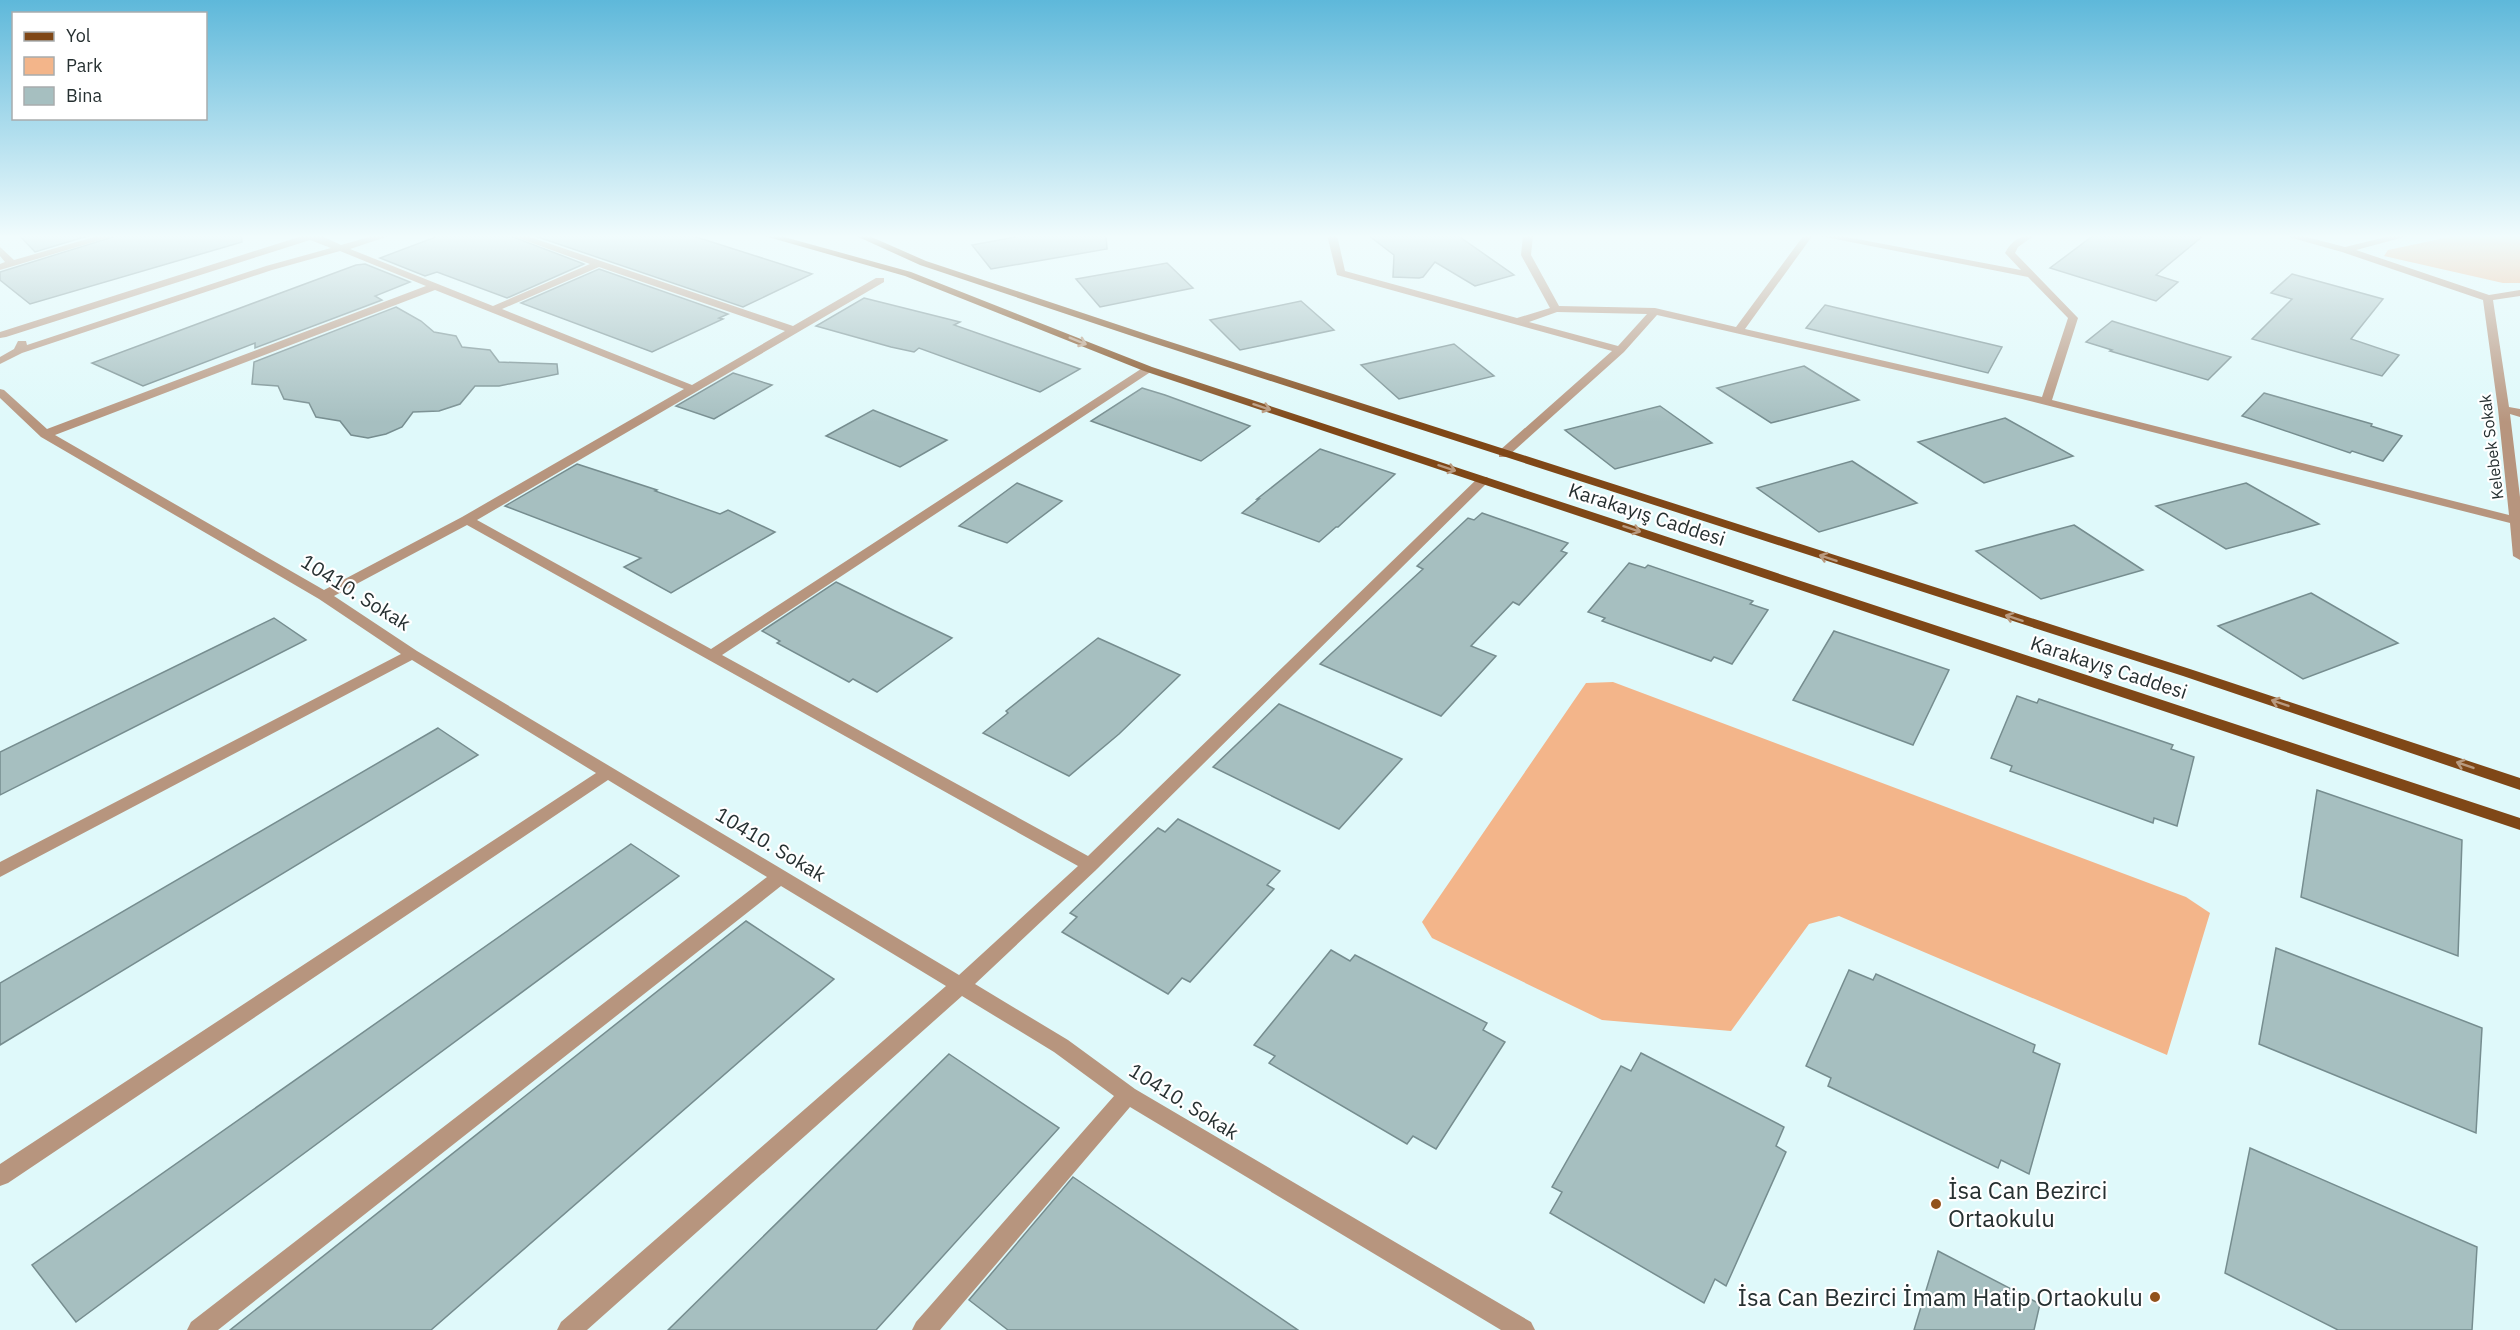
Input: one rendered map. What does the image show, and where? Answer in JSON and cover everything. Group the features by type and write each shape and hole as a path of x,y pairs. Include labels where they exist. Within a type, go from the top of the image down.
{"main road":[{"name":"Karakayış Caddesi","path":"966,297 1148,369 2520,824"},
{"name":"Karakayış Caddesi","path":"1026,297 1503,454 2199,676 2520,784"}],"street":[{"path":"1,335 118,297"},
{"path":"0,361 18,351 181,297"},
{"path":"45,434 406,297"},
{"path":"463,297 693,389"},
{"path":"494,309 522,297"},
{"path":"696,297 793,330"},
{"path":"324,596 467,520 850,297"},
{"path":"1427,297 1620,350"},
{"path":"1549,297 1556,309"},
{"path":"1738,330 1763,297"},
{"path":"2046,402 2073,318 2053,297"},
{"path":"2488,298 2494,297"},
{"name":"Kelebek Sokak","path":"2488,298 2504,409 2520,556"},
{"path":"1517,322 1556,309 1655,311 2046,402 2517,521"},
{"path":"1503,454 1620,350 1655,311"},
{"path":"1,335 21,340 22,345 18,351"},
{"path":"711,655 1148,369"},
{"name":"10410. Sokak","path":"4,399 45,434 324,596 412,654 1061,1046 1128,1095 1523,1330"},
{"path":"2504,409 2520,413"},
{"path":"569,1330 961,985 1090,865 1483,480"},
{"path":"467,520 1090,865"},
{"path":"0,870 412,654"},
{"path":"0,1176 609,772"},
{"path":"199,1330 781,876"},
{"path":"924,1330 1128,1095"}],"green space":[{"path":"1613,682 2186,897 2210,913 2167,1055 1839,916 1809,924 1731,1031 1602,1020 1432,938 1422,922 1586,683"}],"building":[{"path":"21,297 54,297 30,304"},
{"path":"270,297 377,297 382,300 255,348 255,343 143,386 92,363"},
{"path":"535,297 679,297 728,314 719,318 723,319 652,352 521,303"},
{"path":"714,297 764,297 743,307"},
{"path":"1091,297 1149,297 1100,307"},
{"path":"2143,297 2161,297 2156,301"},
{"path":"2285,297 2383,299 2351,339 2399,355 2382,376 2252,339 2292,299"},
{"path":"864,298 960,322 954,325 1080,369 1040,392 919,348 914,352 816,326"},
{"path":"1301,301 1334,330 1240,350 1210,320"},
{"path":"1825,305 2002,347 1988,373 1806,328"},
{"path":"396,307 421,321 434,332 456,336 462,347 490,350 499,362 557,364 558,374 499,386 475,386 460,404 439,411 413,412 402,427 368,438 351,435 340,421 316,417 309,403 284,399 278,386 252,384 254,362"},
{"path":"2112,321 2231,357 2208,380 2086,342"},
{"path":"1454,344 1494,376 1399,399 1361,365"},
{"path":"1804,366 1859,400 1771,423 1717,388"},
{"path":"733,373 772,385 714,419 676,406"},
{"path":"1142,388 1250,426 1201,461 1091,421"},
{"path":"2264,393 2372,424 2371,426 2402,436 2383,461 2352,451 2350,453 2242,416"},
{"path":"1660,406 1712,443 1615,469 1565,430"},
{"path":"873,410 947,440 900,467 826,436"},
{"path":"2005,418 2073,456 1984,483 1918,442"},
{"path":"1320,449 1395,474 1319,542 1242,513 1259,499 1257,499"},
{"path":"1852,461 1917,503 1819,532 1757,488"},
{"path":"577,464 657,490 655,491 720,514 728,510 775,532 671,593 624,567 641,558 505,506"},
{"path":"1017,483 1062,501 1007,543 959,526"},
{"path":"2246,483 2319,524 2226,549 2156,506"},
{"path":"1482,513 1568,543 1561,551 1567,553 1519,605 1513,602 1471,646 1496,656 1441,716 1320,664 1423,569 1417,566 1468,518 1474,520"},
{"path":"2074,525 2143,570 2041,599 1976,551"},
{"path":"1629,563 1645,568 1648,565 1753,601 1750,604 1768,610 1732,664 1714,657 1711,661 1602,621 1605,618 1588,612"},
{"path":"836,582 952,638 877,692 853,679 849,682 777,643 780,641 762,631"},
{"path":"2311,593 2398,643 2303,679 2218,626"},
{"path":"274,618 306,640 0,795 0,752"},
{"path":"1834,631 1949,670 1913,745 1793,700"},
{"path":"1098,638 1180,675 1119,734 1069,776 983,733 1008,713 1006,711"},
{"path":"2017,696 2037,703 2039,699 2173,745 2171,749 2194,757 2177,826 2154,818 2153,823 2010,771 2012,766 1991,758"},
{"path":"1279,704 1402,759 1339,829 1213,767"},
{"path":"438,728 478,755 0,1045 0,983"},
{"path":"2317,790 2462,840 2458,956 2301,897"},
{"path":"1178,819 1280,871 1267,885 1274,889 1190,982 1182,978 1168,994 1062,932 1077,917 1070,913 1158,828 1165,832"},
{"path":"631,844 679,876 76,1322 32,1265"},
{"path":"746,921 834,979 431,1330 230,1330"},
{"path":"2276,948 2482,1028 2476,1133 2259,1044"},
{"path":"1331,950 1350,961 1355,955 1487,1023 1483,1030 1505,1042 1436,1149 1413,1136 1407,1144 1269,1063 1275,1056 1254,1045"},
{"path":"1849,970 1873,980 1876,974 2035,1045 2033,1052 2060,1064 2029,1174 2001,1160 1998,1168 1828,1086 1831,1078 1806,1066"},
{"path":"1641,1053 1784,1127 1776,1146 1786,1152 1726,1286 1715,1279 1704,1303 1550,1213 1562,1192 1552,1187 1621,1066 1631,1071"},
{"path":"949,1054 1059,1128 876,1330 668,1330"},
{"path":"2250,1148 2477,1247 2472,1330 2338,1330 2225,1273"},
{"path":"1073,1177 1298,1330 1008,1330 969,1300"},
{"path":"1938,1251 2040,1304 2034,1330 1914,1330"}],"place":[{"name":"İsa Can Bezirci Ortaokulu","path":"1936,1204"},
{"name":"İsa Can Bezirci İmam Hatip Ortaokulu","path":"2155,1297"}]}
